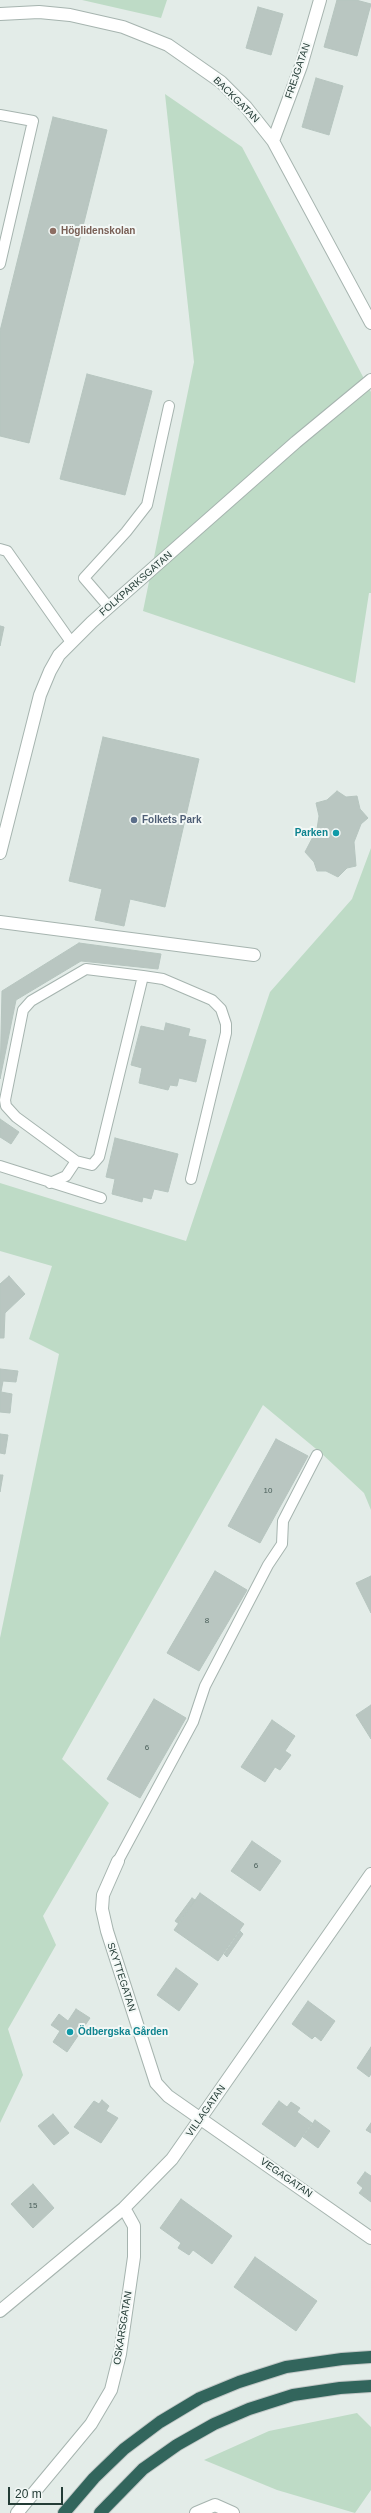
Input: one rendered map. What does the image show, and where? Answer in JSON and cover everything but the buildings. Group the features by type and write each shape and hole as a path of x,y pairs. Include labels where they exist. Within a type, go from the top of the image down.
{"highway":[{"path":"64,2513 94,2478 124,2449 160,2422 200,2398 239,2382 286,2367 342,2359 371,2358"},
{"path":"100,2513 143,2469 177,2445 214,2424 249,2409 293,2396 340,2388 371,2386"}],"street":[{"name":"FREJGATAN","path":"273,141 301,66 320,0"},
{"name":"BACKGATAN","path":"0,14 38,12 70,15 123,27 162,42 192,60 221,82 246,107 273,141 371,323"},
{"name":"FOLKPARKSGATAN","path":"0,853 40,695 50,671 71,642 108,607 296,442 371,380"},
{"path":"0,922 254,955"},
{"name":"SKYTTEGATAN","path":"118,1861 103,1895 102,1910 107,1931 152,2073 156,2084 168,2096 202,2118"},
{"name":"VILLAGATAN","path":"0,2311 124,2208 172,2159 371,1874"},
{"name":"VEGAGATAN","path":"202,2118 371,2238"},
{"name":"OSKARSGATAN","path":"17,2513 91,2424 111,2390 120,2354 134,2257 134,2226 124,2208"},
{"path":"196,2513 215,2505 233,2513"}],"lane":[{"path":"0,115 33,122 0,264"},
{"path":"108,607 84,578 126,532 147,505 169,406"},
{"path":"0,549 7,551 71,642"},
{"path":"144,976 99,1157 92,1164 76,1161 16,1117 6,1106 5,1100 23,1010 31,1001 86,969 144,976 163,979 212,1000 221,1009 226,1024 226,1033 191,1179"},
{"path":"50,1183 66,1176 76,1161"},
{"path":"0,1166 101,1198"},
{"path":"118,1861 193,1722 205,1686 268,1566 282,1544 283,1521 317,1455"}],"green space":[{"path":"82,0 167,0 161,18"},
{"path":"165,94 242,147 371,392 371,593 369,593 355,683 143,611 194,362"},
{"path":"371,848 371,1510 364,1493 321,1453 263,1405 62,1759 109,1803 43,1916 56,1945 8,2029 23,2075 0,2123 0,1638 59,1354 29,1339 52,1266 0,1251 0,1183 186,1241 270,992 352,899"},
{"path":"357,2413 371,2427 371,2490 355,2513 277,2490 204,2460 269,2431"}],"place":[{"name":"Höglidenskolan","path":"53,231"},
{"name":"Folkets Park","path":"134,820"},
{"name":"Parken","path":"336,833"},
{"name":"Ödbergska Gården","path":"70,2032"}]}
